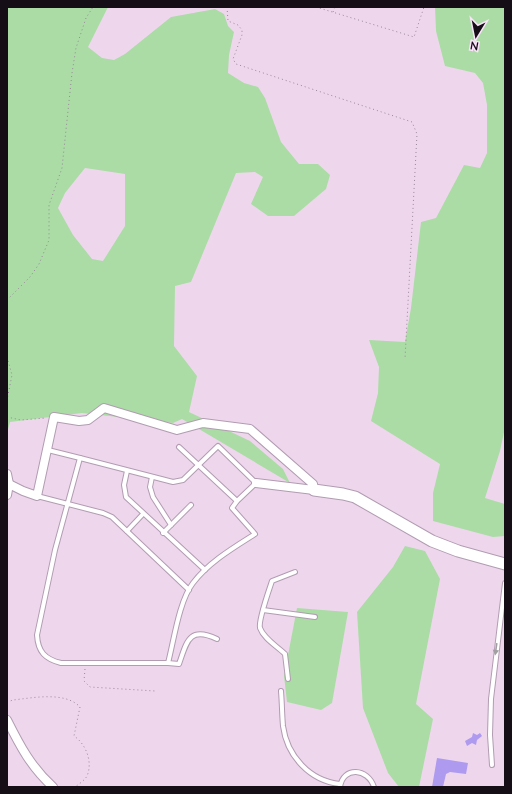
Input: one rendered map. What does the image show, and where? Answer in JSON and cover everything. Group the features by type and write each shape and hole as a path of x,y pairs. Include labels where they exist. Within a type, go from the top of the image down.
{"street":[{"path":"9,484 37,496 54,417 79,421 88,420 104,408 177,430 202,423 250,429 313,484 314,490"},
{"path":"7,474 9,484 7,495"},
{"path":"256,483 343,494 355,497 432,541 458,551 505,564"},
{"path":"7,720 18,743 32,764 53,787"}],"lane":[{"path":"48,450 127,471 178,482 183,480 218,446 256,483 233,505 233,510 255,534 211,564 192,584 179,617 168,663"},
{"path":"179,447 237,501"},
{"path":"80,458 53,558 37,635 37,642 44,656 51,660 61,662 179,664 185,647 192,636 199,633 217,639"},
{"path":"127,471 124,485 126,497 205,570"},
{"path":"152,477 150,487 153,497 171,525"},
{"path":"37,496 112,516 189,590"},
{"path":"163,532 191,505"},
{"path":"127,531 143,514"},
{"path":"288,679 285,654 266,637 260,628 263,610 272,582 295,572"},
{"path":"492,765 490,735 491,699 505,583"},
{"path":"263,610 315,617"},
{"path":"281,691 283,727 288,744 298,761 306,770 328,783 340,785 343,778 349,774 362,772 368,776 374,787"}],"path":[{"path":"7,300 30,277 39,264 49,240 49,204 62,168 76,48 86,18 93,7"},
{"path":"226,7 228,21 238,25 242,30 233,59 236,64 412,122 417,134 404,359"},
{"path":"316,7 414,37 424,7"},
{"path":"333,13 335,7"},
{"path":"7,357 12,375 7,400"},
{"path":"7,417 21,420 54,417"},
{"path":"85,663 84,681 90,687 155,691"},
{"path":"7,702 13,700 58,696 77,704 80,707 74,736 79,739 86,749 88,768 87,776 75,787"}],"green space":[{"path":"7,7 108,7 88,47 102,58 114,60 125,54 171,17 215,9 224,14 228,26 234,32 229,55 228,73 244,83 258,87 265,98 281,142 299,164 318,164 330,175 326,189 294,216 268,216 251,204 263,177 255,172 236,173 191,282 175,286 174,346 197,376 189,412 250,441 283,469 290,483 182,419 173,423 82,413 10,422 7,433","holes":["85,168 125,174 125,226 103,261 92,259 73,235 58,208 65,193"]},
{"path":"435,7 505,7 504,432 500,451 485,498 505,504 505,536 493,537 433,521 433,493 440,464 371,421 378,393 379,367 369,340 405,342 411,308 421,222 436,218 464,165 480,168 487,153 487,105 483,83 475,73 445,66 436,31"},
{"path":"405,546 425,551 440,579 416,704 433,719 419,787 399,787 388,773 363,708 357,612 393,567"},
{"path":"297,608 348,612 332,703 321,710 287,702 284,676"}],"building":[{"path":"473,733 477,735 480,733 482,736 477,740 476,745 472,743 467,746 465,741 472,737"},
{"path":"437,758 468,763 466,774 450,772 446,774 443,787 432,787"}]}
